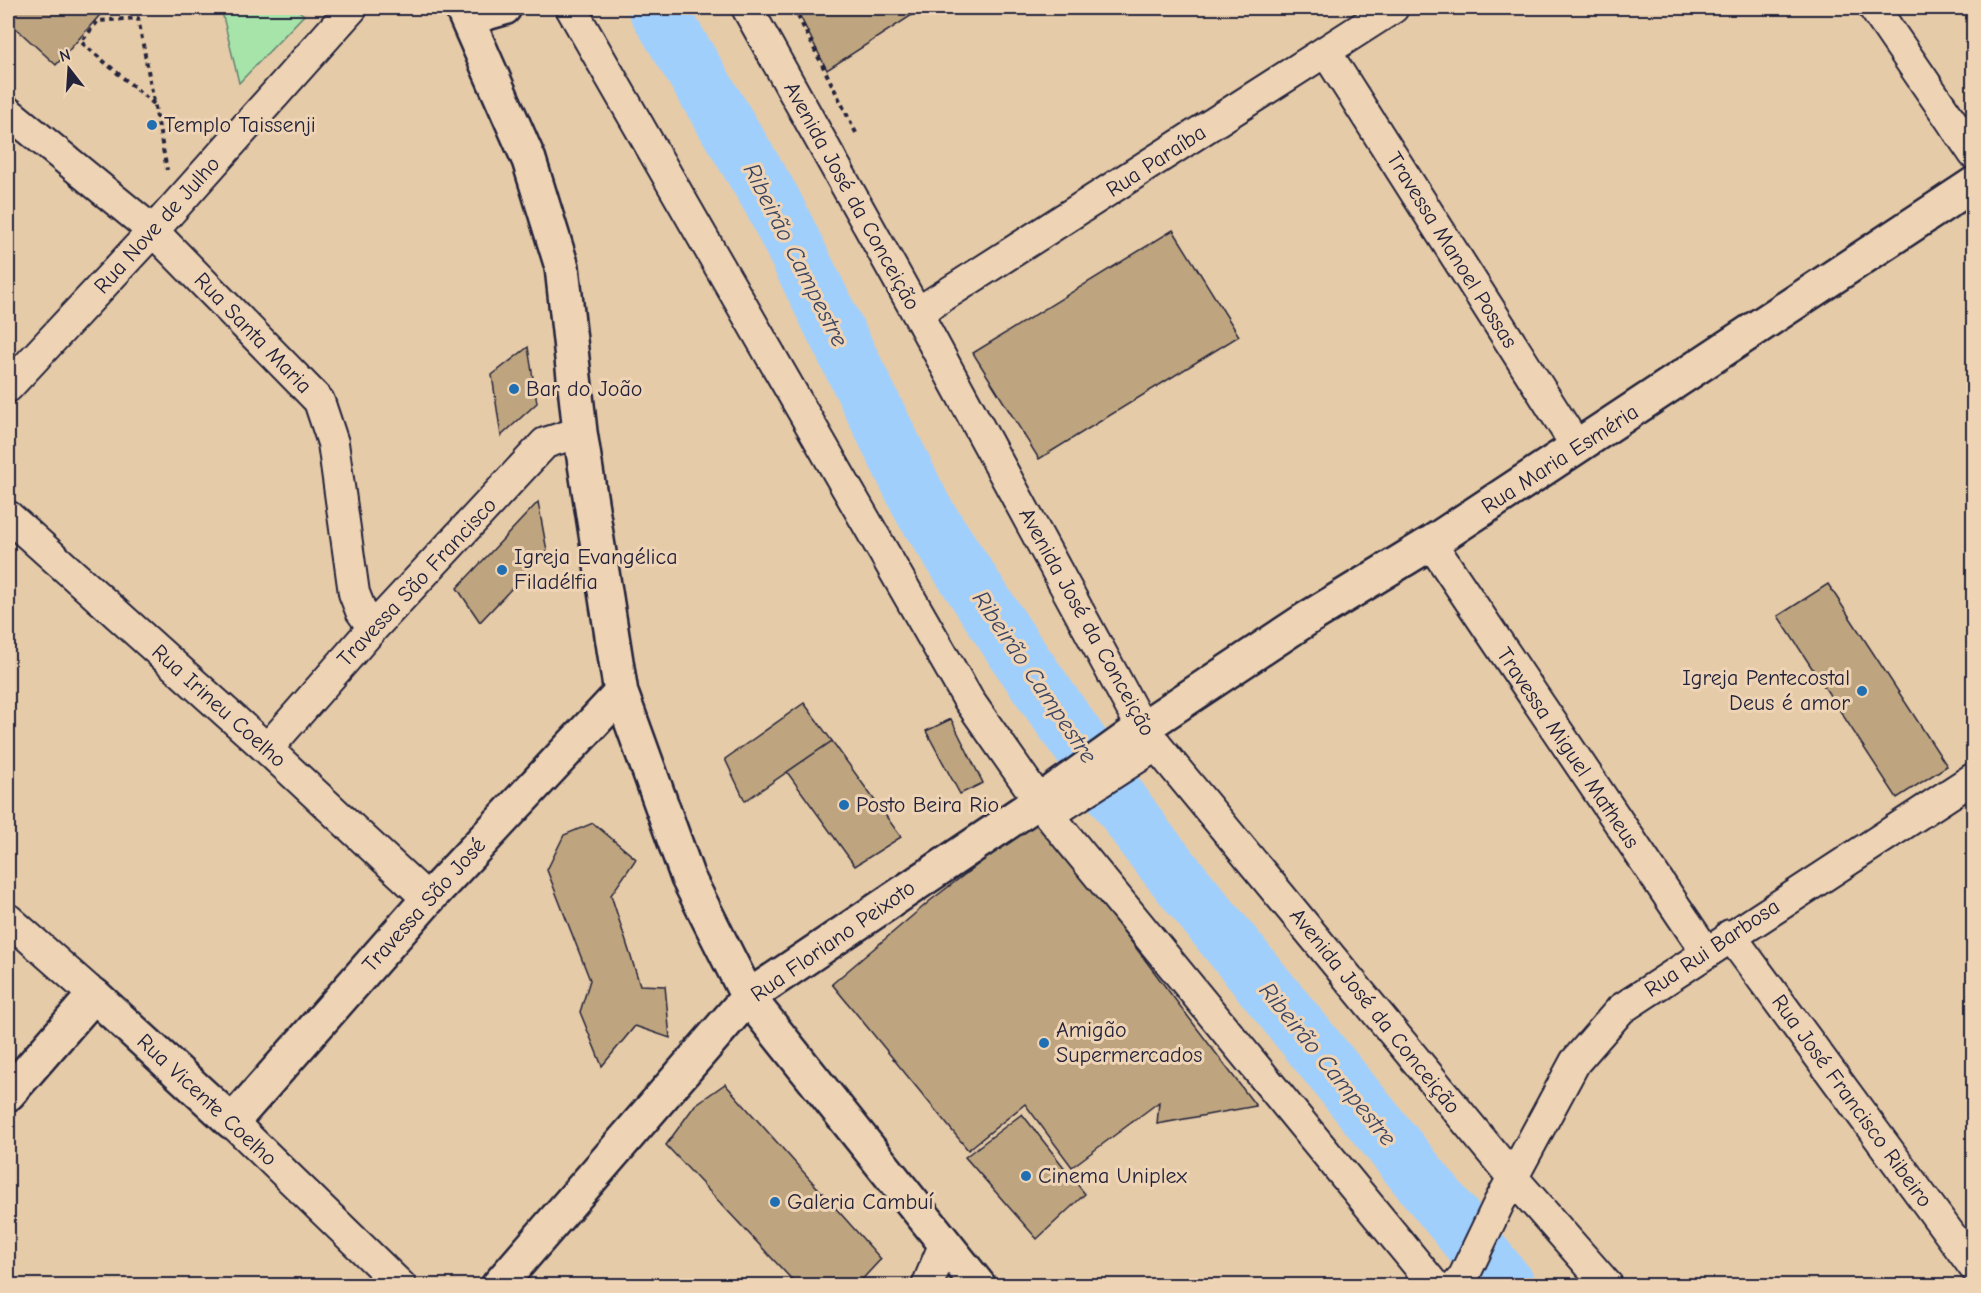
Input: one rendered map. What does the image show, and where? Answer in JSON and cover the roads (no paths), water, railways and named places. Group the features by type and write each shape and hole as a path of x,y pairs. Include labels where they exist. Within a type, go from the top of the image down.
{"main road":[{"path":"504,8 465,13 529,160 562,267 580,432 621,693 688,879 748,997 979,1286"},
{"name":"Rua Maria Esméria","path":"1143,741 1308,618 1431,543 1974,184"},
{"name":"Travessa São José","path":"232,1122 428,899 621,693"},
{"name":"Rua Floriano Peixoto","path":"498,1286 748,997 1051,803 1143,741"},
{"path":"8,1094 94,995"},
{"name":"Rua Vicente Coelho","path":"94,995 232,1122"}],"street":[{"name":"Rua Nove de Julho","path":"8,387 153,231 352,8"},
{"path":"571,8 968,699 1051,803 1451,1283"},
{"name":"Avenida José da Conceição","path":"747,8 917,313 1143,741 1513,1178 1608,1286"},
{"name":"Rua Paraíba","path":"917,313 1393,8"},
{"path":"1874,8 1974,154"},
{"name":"Travessa Manoel Possas","path":"1326,52 1577,447"},
{"name":"Rua Santa Maria","path":"8,112 153,231 318,401 333,443 354,593 361,611 373,628"},
{"name":"Travessa São Francisco","path":"267,749 373,628 545,443 580,432"},
{"name":"Rua Irineu Coelho","path":"8,516 267,749 428,899"},
{"name":"Travessa Miguel Matheus","path":"1431,543 1706,952"},
{"name":"Rua Rui Barbosa","path":"1451,1283 1499,1203 1575,1062 1621,1009 1730,935 1974,778"},
{"name":"Rua Vicente Coelho","path":"8,919 94,995"},
{"name":"Rua José Francisco Ribeiro","path":"1730,935 1974,1267"},
{"name":"Rua Vicente Coelho","path":"232,1122 400,1286"},
{"path":"927,1286 944,1245"}],"waterway":[{"name":"Ribeirão Campestre","path":"657,8 772,201 924,511 1014,649 1146,839 1507,1286"}],"place":[{"name":"Templo Taissenji","path":"152,125"},
{"name":"Bar do João","path":"514,389"},
{"name":"Igreja Evangélica Filadélfia","path":"502,570"},
{"name":"Igreja Pentecostal Deus é amor","path":"1862,691"},
{"name":"Posto Beira Rio","path":"844,805"},
{"name":"Amigão Supermercados","path":"1044,1043"},
{"name":"Cinema Uniplex","path":"1026,1176"},
{"name":"Galeria Cambuí","path":"775,1202"}]}
